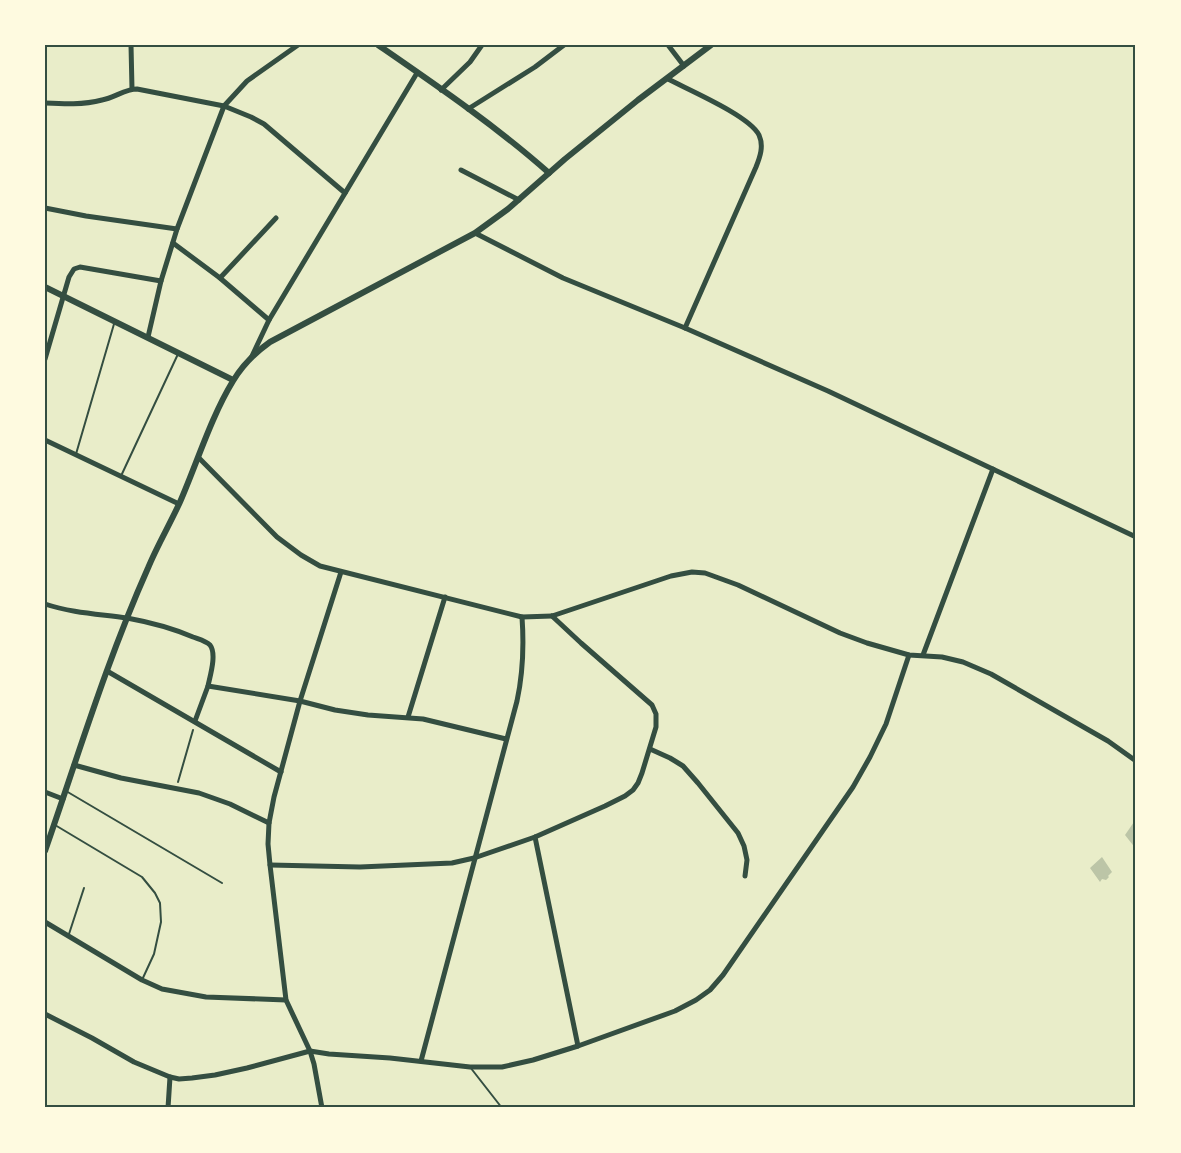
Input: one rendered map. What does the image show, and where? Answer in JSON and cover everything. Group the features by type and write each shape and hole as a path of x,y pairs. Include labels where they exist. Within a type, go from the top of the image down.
{"street":[{"path":"131,45 132,89"},
{"path":"148,337 161,281 177,229 224,106 247,81 298,45"},
{"path":"378,45 468,109 549,173"},
{"path":"441,90 470,62 482,45"},
{"path":"468,109 535,67 564,45"},
{"path":"668,45 684,66"},
{"path":"45,851 107,671 148,567 179,504 214,418 233,380 250,359 281,335 344,304 475,233 519,200 638,100 711,45"},
{"path":"250,359 269,320 417,73"},
{"path":"668,79 742,118 755,129 762,144 761,155 756,167 685,328"},
{"path":"45,103 83,103 103,100 132,89 224,106 264,124 345,193"},
{"path":"461,170 519,200"},
{"path":"45,208 177,229"},
{"path":"220,278 276,218"},
{"path":"475,233 562,278 685,328 828,391 1136,537"},
{"path":"173,243 220,278 269,320"},
{"path":"45,359 72,271 80,267 161,281"},
{"path":"45,287 233,380"},
{"path":"45,440 179,504"},
{"path":"199,458 277,537 320,566 522,617 552,616 670,576 692,572 705,573 738,585 840,633 867,643 909,655 942,657 963,662 991,674 1108,741 1136,761"},
{"path":"923,655 993,469"},
{"path":"322,1108 310,1051 286,1000 270,865 269,823 300,701 341,572"},
{"path":"408,717 446,597"},
{"path":"45,604 69,610 127,618 183,633 210,645 213,666 195,722"},
{"path":"270,865 360,867 452,863 474,858 535,837 605,806 633,790 638,783 656,727 656,714 652,705 552,616"},
{"path":"421,1061 521,680 524,636 522,617"},
{"path":"45,1014 134,1062 170,1077 192,1078 247,1068 310,1051 470,1067 502,1067 578,1046 675,1011 710,990 723,975 853,787 886,724 909,655"},
{"path":"107,671 281,772"},
{"path":"208,686 300,701 336,710 368,715 408,717 442,723 506,739"},
{"path":"650,748 683,766 738,833 747,860 745,876"},
{"path":"75,765 121,778 199,793 269,823"},
{"path":"45,792 63,799"},
{"path":"535,837 578,1046"},
{"path":"45,922 142,980 162,989 206,997 286,1000"},
{"path":"168,1108 170,1077"}],"lane":[{"path":"76,454 115,321"},
{"path":"121,476 178,353"},
{"path":"66,791 222,883"},
{"path":"54,824 142,877 155,893 160,903 161,922 154,954 142,980"},
{"path":"68,936 84,888"},
{"path":"470,1067 502,1108"}],"path":[{"path":"176,789 195,722"}],"building":[{"path":"1136,819 1136,849 1125,835"},
{"path":"1102,857 1112,872 1106,880 1102,879 1100,882 1090,868"}]}
